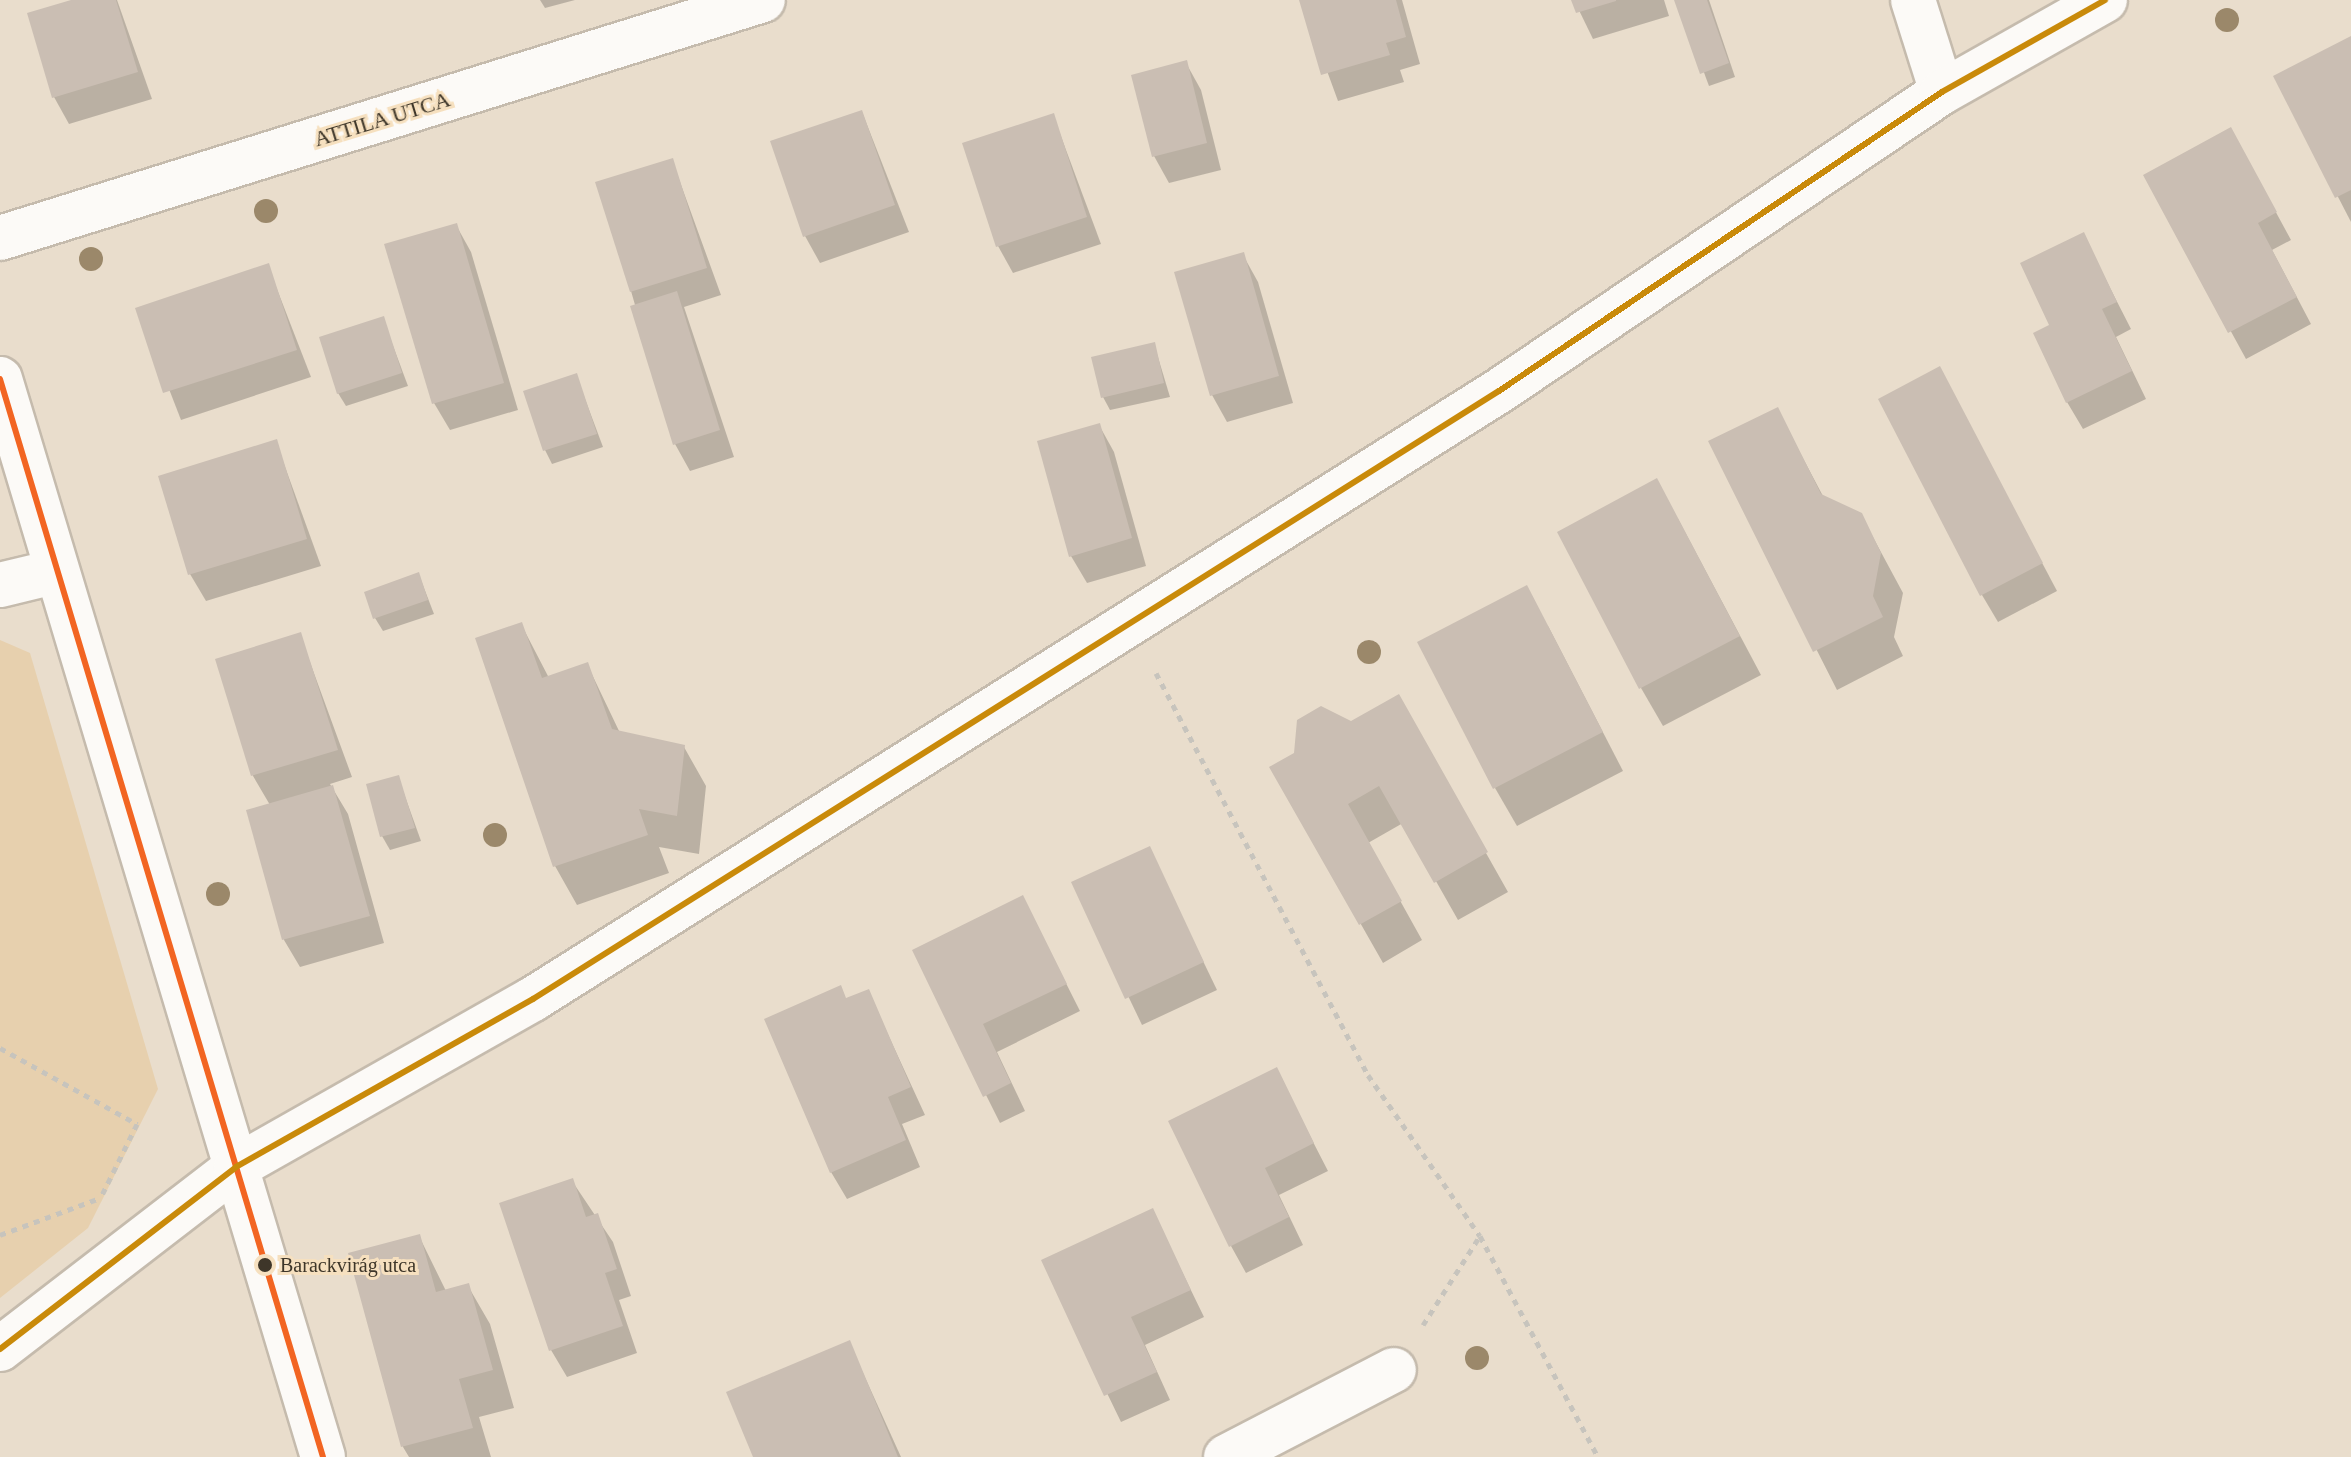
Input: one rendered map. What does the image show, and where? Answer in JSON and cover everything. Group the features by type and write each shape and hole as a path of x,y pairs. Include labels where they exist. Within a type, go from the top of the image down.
{"street":[{"name":"ATTILA UTCA","path":"0,238 763,0"},
{"path":"1913,0 1942,92"},
{"path":"0,1349 236,1167 533,999 1129,620 1499,391 1942,92 2105,0"},
{"path":"0,379 54,572 323,1457"},
{"path":"0,585 54,572"},
{"path":"1226,1457 1394,1370"}],"path":[{"path":"1129,620 1368,1075 1480,1236 1598,1457"},
{"path":"0,1048 137,1124 101,1197"},
{"path":"1394,1370 1480,1236"}],"shaded area":[{"path":"0,640 30,653 158,1089 88,1228 0,1298"}],"building":[{"path":"71,0 116,0 138,72 52,98 27,13"},
{"path":"1299,0 1396,0 1406,37 1386,43 1390,55 1321,75"},
{"path":"1571,0 1616,0 1616,1 1576,13"},
{"path":"1674,0 1707,0 1729,63 1700,74"},
{"path":"2351,36 2351,190 2335,198 2273,76"},
{"path":"1187,60 1207,143 1152,157 1131,75"},
{"path":"862,110 895,205 803,237 770,141"},
{"path":"1054,113 1087,217 996,247 962,143"},
{"path":"2231,127 2277,212 2258,223 2297,297 2228,333 2143,175"},
{"path":"673,158 707,268 630,292 595,182"},
{"path":"457,223 504,383 432,404 384,244"},
{"path":"2084,232 2117,302 2102,309 2132,371 2066,403 2033,333 2049,325 2020,263"},
{"path":"1244,252 1279,376 1210,396 1174,272"},
{"path":"269,263 297,350 163,393 135,308"},
{"path":"677,291 720,430 673,445 630,306"},
{"path":"384,316 402,373 337,394 319,337"},
{"path":"1155,342 1164,383 1101,398 1091,357"},
{"path":"1940,366 2043,563 1980,596 1878,399"},
{"path":"577,373 597,434 543,451 523,391"},
{"path":"1778,407 1821,494 1862,513 1881,553 1873,596 1883,617 1813,652 1708,441"},
{"path":"1100,423 1132,538 1069,557 1037,441"},
{"path":"277,439 307,539 188,575 158,476"},
{"path":"1657,478 1740,636 1639,689 1557,532"},
{"path":"419,572 428,600 373,619 364,592"},
{"path":"1527,585 1603,732 1493,789 1417,642"},
{"path":"522,622 542,678 588,662 612,729 685,745 677,816 639,809 648,835 553,867 475,638"},
{"path":"301,632 338,750 251,776 215,659"},
{"path":"1399,694 1488,852 1434,883 1379,786 1348,804 1402,901 1359,925 1269,767 1294,753 1297,720 1321,706 1351,721"},
{"path":"399,775 415,828 380,837 366,784"},
{"path":"333,785 370,916 282,940 246,810"},
{"path":"1150,846 1204,962 1125,999 1071,882"},
{"path":"1023,895 1067,984 983,1024 1011,1083 983,1097 912,950"},
{"path":"841,985 846,998 869,989 911,1087 888,1097 906,1140 830,1173 764,1019"},
{"path":"1277,1067 1314,1143 1265,1168 1289,1217 1229,1247 1168,1121"},
{"path":"573,1178 586,1217 598,1213 617,1269 605,1273 623,1326 549,1351 499,1203"},
{"path":"1153,1208 1191,1290 1131,1317 1157,1372 1104,1396 1041,1260"},
{"path":"420,1234 436,1292 469,1283 493,1370 459,1379 473,1428 401,1447 348,1253"},
{"path":"850,1340 898,1457 753,1457 726,1392"}],"transit line":[{"path":"0,1349 236,1167 533,999 1499,391 1942,92 2105,0"},
{"path":"0,379 323,1457"}],"place":[{"name":"Barackvirág utca","path":"265,1265"}]}
